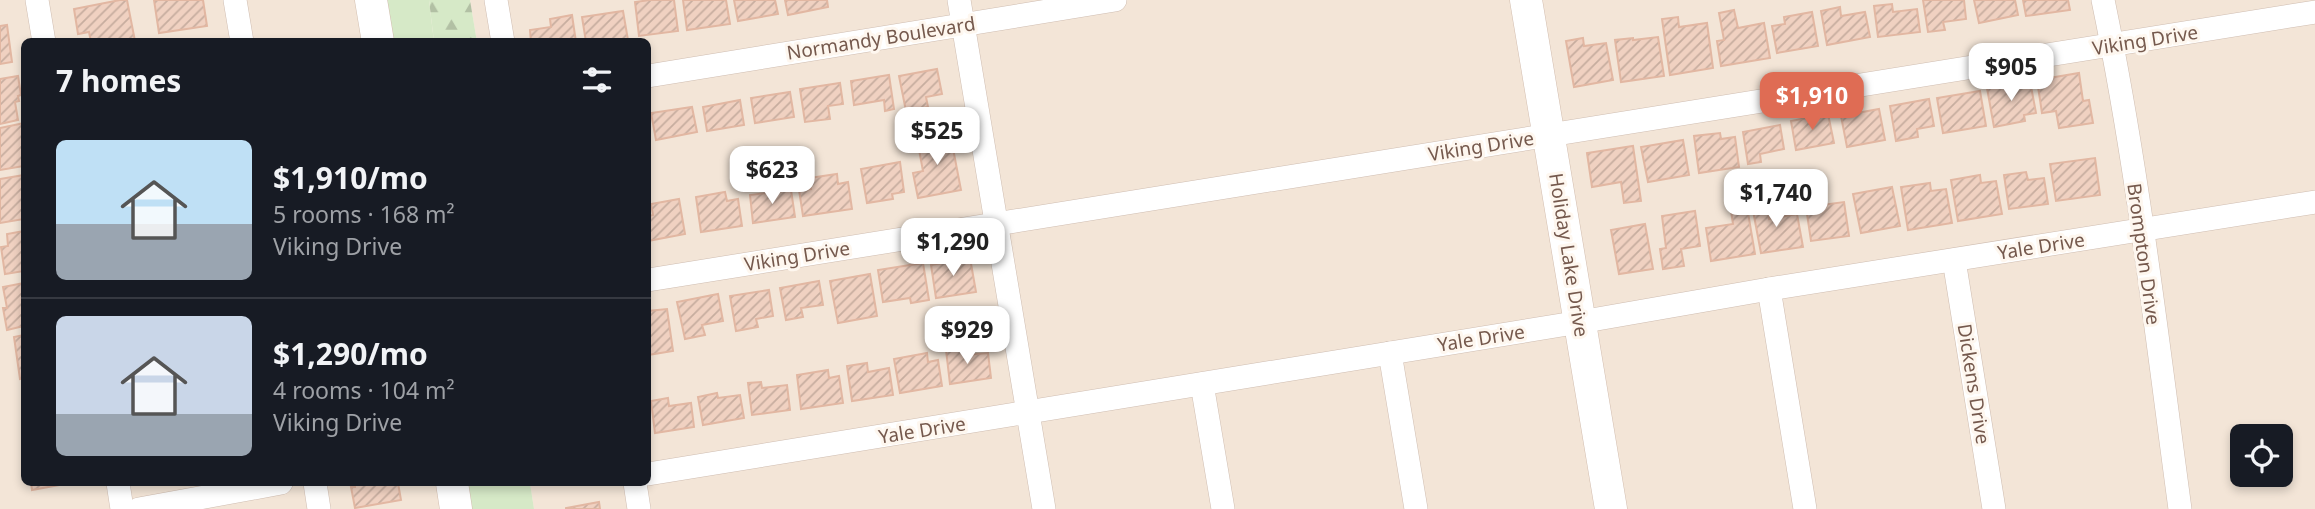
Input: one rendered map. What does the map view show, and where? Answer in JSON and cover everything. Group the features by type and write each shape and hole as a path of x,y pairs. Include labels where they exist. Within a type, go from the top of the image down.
{"street":[{"path":"37,0 43,38"},
{"path":"235,0 241,38"},
{"path":"371,0 377,38"},
{"path":"496,0 502,38"},
{"path":"959,0 1044,509"},
{"name":"Normandy Boulevard","path":"651,76 1115,0"},
{"name":"Holiday Lake Drive","path":"1527,0 1611,509"},
{"name":"Brompton Drive","path":"2103,0 2141,230 2180,509"},
{"name":"Viking Drive","path":"651,280 2315,12"},
{"name":"Yale Drive","path":"651,474 1769,289 2141,230 2314,206"},
{"name":"Dickens Drive","path":"1954,260 1994,509"},
{"path":"1769,289 1805,509"},
{"path":"1390,353 1416,509"},
{"path":"1202,384 1223,509"},
{"path":"118,486 122,509"},
{"path":"139,509 265,486"},
{"path":"315,486 319,509"},
{"path":"452,486 456,509"},
{"path":"635,486 639,509"}],"shaded area":[{"path":"0,0 360,0 366,38 21,38 21,486 440,486 444,509 0,509"},
{"path":"470,0 2315,0 2315,509 534,509 530,486 651,486 651,38 476,38"}],"green space":[{"path":"380,0 429,0 434,38 386,38"},
{"path":"429,0 470,0 476,38 434,38"},
{"path":"461,486 530,486 534,509 465,509"}],"building":[{"path":"127,0 134,38 90,38 89,32 78,34 74,9"},
{"path":"154,0 203,0 207,26 159,33"},
{"path":"674,0 678,31 639,36 635,2"},
{"path":"683,0 726,0 730,24 687,30"},
{"path":"734,0 775,0 778,14 738,21"},
{"path":"785,0 827,0 828,7 788,15"},
{"path":"1923,0 1964,0 1966,19 1943,22 1945,30 1928,32"},
{"path":"1974,0 2015,0 2018,15 1979,23"},
{"path":"2023,0 2068,0 2070,10 2026,16"},
{"path":"1892,4 1893,12 1917,9 1920,32 1878,37 1874,6"},
{"path":"1840,7 1841,16 1865,12 1870,37 1827,45 1821,11"},
{"path":"1734,10 1738,28 1764,23 1770,58 1721,66 1717,41 1724,40 1719,13"},
{"path":"623,11 628,38 585,38 582,17"},
{"path":"1812,12 1818,46 1777,53 1772,26 1785,24 1784,17"},
{"path":"572,15 575,38 531,38 530,30 551,27 550,19"},
{"path":"1678,17 1679,27 1707,23 1713,68 1670,75 1662,19"},
{"path":"7,25 12,62 0,64 0,26"},
{"path":"1658,37 1664,76 1621,82 1615,40"},
{"path":"1583,38 1584,46 1606,43 1613,80 1574,87 1566,41"},
{"path":"937,69 942,94 926,97 928,107 906,111 899,76"},
{"path":"2079,73 2083,101 2089,100 2093,123 2059,128 2056,111 2042,113 2037,80"},
{"path":"889,75 894,109 885,111 884,100 854,105 851,81"},
{"path":"18,76 21,95 18,96 19,101 15,102 18,120 0,124 0,79"},
{"path":"2030,81 2036,113 2024,115 2025,121 1994,127 1987,88"},
{"path":"840,83 843,104 828,106 830,119 805,122 800,89"},
{"path":"1980,91 1986,126 1943,133 1937,98"},
{"path":"790,92 794,117 755,123 751,98"},
{"path":"1929,99 1934,126 1917,129 1918,137 1896,141 1890,106"},
{"path":"740,100 744,125 707,131 703,107"},
{"path":"692,107 697,132 656,140 651,113"},
{"path":"1879,109 1885,140 1847,147 1841,116"},
{"path":"1828,114 1834,143 1796,150 1791,121"},
{"path":"21,124 21,166 0,170 0,128"},
{"path":"1780,125 1784,149 1760,154 1761,162 1748,164 1743,132"},
{"path":"950,133 961,190 918,198 913,173 923,171 917,139"},
{"path":"1720,133 1721,139 1735,137 1739,167 1699,173 1694,136"},
{"path":"1683,140 1689,175 1648,182 1641,147"},
{"path":"1633,146 1641,201 1624,203 1621,182 1592,187 1587,153"},
{"path":"2095,158 2100,195 2056,201 2050,164"},
{"path":"900,162 904,192 892,194 893,199 867,203 861,169"},
{"path":"2026,172 2028,180 2044,178 2048,204 2009,209 2004,175"},
{"path":"837,174 838,184 848,182 852,209 803,216 799,190 811,189 809,178"},
{"path":"1980,175 1981,183 1996,181 2002,214 1958,221 1951,180"},
{"path":"21,176 21,220 0,223 0,179"},
{"path":"1930,183 1931,191 1946,189 1952,223 1908,230 1901,187"},
{"path":"1892,187 1900,226 1861,233 1853,194"},
{"path":"791,190 795,217 753,223 750,195"},
{"path":"725,192 727,201 738,199 742,226 701,232 696,197"},
{"path":"1766,198 1769,219 1797,214 1803,247 1761,253 1751,200"},
{"path":"679,199 685,234 651,240 651,204"},
{"path":"1746,201 1755,254 1711,261 1706,228 1733,224 1730,204"},
{"path":"1844,202 1849,236 1811,241 1806,207"},
{"path":"1695,211 1700,246 1681,249 1684,266 1663,269 1660,249 1666,248 1662,216"},
{"path":"1645,224 1653,269 1619,274 1611,230"},
{"path":"21,232 21,271 5,274 1,247 8,246 7,234"},
{"path":"970,258 976,292 936,298 931,265"},
{"path":"923,263 929,300 911,303 910,298 883,302 878,270"},
{"path":"870,274 877,316 838,323 830,281"},
{"path":"819,281 823,305 801,308 803,317 786,320 780,288"},
{"path":"21,284 21,327 7,330 3,287"},
{"path":"769,290 773,316 756,319 758,327 736,331 730,296"},
{"path":"718,294 723,321 702,325 705,335 685,339 677,302"},
{"path":"667,309 673,351 651,355 651,311"},
{"path":"21,336 20,379 14,337"},
{"path":"965,348 966,355 988,353 991,378 950,384 946,350"},
{"path":"927,353 928,362 938,360 942,386 900,393 894,359"},
{"path":"867,363 868,372 889,368 893,395 852,401 847,366"},
{"path":"828,370 829,378 839,376 843,403 801,409 797,375"},
{"path":"761,382 762,388 787,385 790,410 752,415 748,383"},
{"path":"717,393 718,398 740,395 744,418 703,425 698,397"},
{"path":"668,398 669,406 691,403 694,427 655,433 651,401"},
{"path":"31,486 54,486 32,490"},
{"path":"399,486 401,500 355,508 351,487"},
{"path":"599,502 600,509 566,509 566,508"}]}
